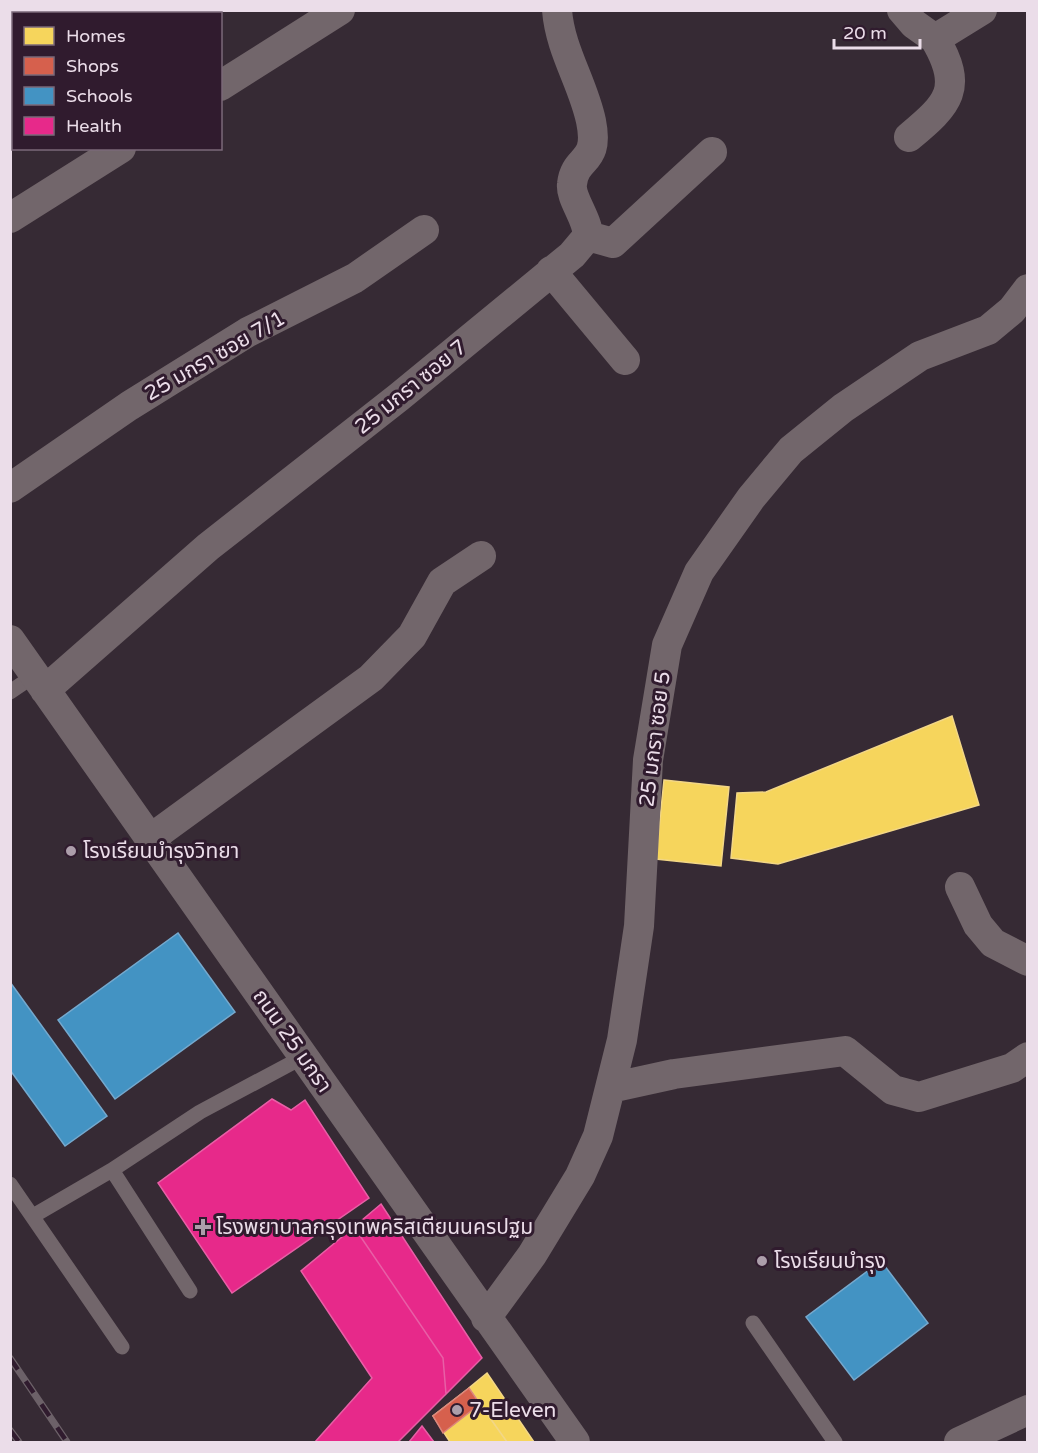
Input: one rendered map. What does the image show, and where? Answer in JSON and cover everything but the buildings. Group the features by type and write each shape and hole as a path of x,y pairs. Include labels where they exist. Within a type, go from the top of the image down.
{"street":[{"path":"222,85 340,10"},
{"path":"557,10 558,29 591,120 595,145 588,158 575,172 571,187 588,224 588,236 612,243 712,152"},
{"path":"902,10 914,24 935,39 948,60 950,87 940,112 909,137"},
{"path":"935,39 982,10"},
{"path":"10,218 118,150"},
{"name":"25 มกรา ซอย 7/1","path":"10,488 129,406 248,332 355,279 423,230"},
{"name":"25 มกรา ซอย 7","path":"40,682 399,397 551,272 588,236"},
{"path":"551,272 625,360"},
{"name":"25 มกรา ซอย 5","path":"486,1318 532,1255 580,1176 598,1136 622,1040 639,926 648,759 667,645 699,572 751,498 792,450 843,408 920,356 988,330 1012,310 1028,289"},
{"path":"150,839 371,678 412,636 442,582 481,556"},
{"name":"ถนน 25 มกรา","path":"10,640 575,1443"},
{"path":"960,887 978,925 993,943 1028,961"},
{"path":"610,1088 674,1074 845,1051 893,1090 919,1097 1012,1068 1028,1057"},
{"path":"958,1443 1028,1410"}],"lane":[{"path":"10,692 40,682"},
{"path":"33,1216 112,1170 200,1113 303,1057"},
{"path":"112,1170 190,1292"},
{"path":"10,1184 123,1347"},
{"path":"753,1323 835,1443"}],"railway":[{"path":"10,1358 67,1442"},
{"path":"10,1430 19,1442"}],"place":[{"name":"โรงเรียนบำรุงวิทยา","path":"71,851"},
{"name":"โรงพยาบาลกรุงเทพคริสเตียนนครปฐม","path":"203,1227"},
{"name":"โรงเรียนบำรุง","path":"762,1261"},
{"name":"7-Eleven","path":"457,1410"}]}
